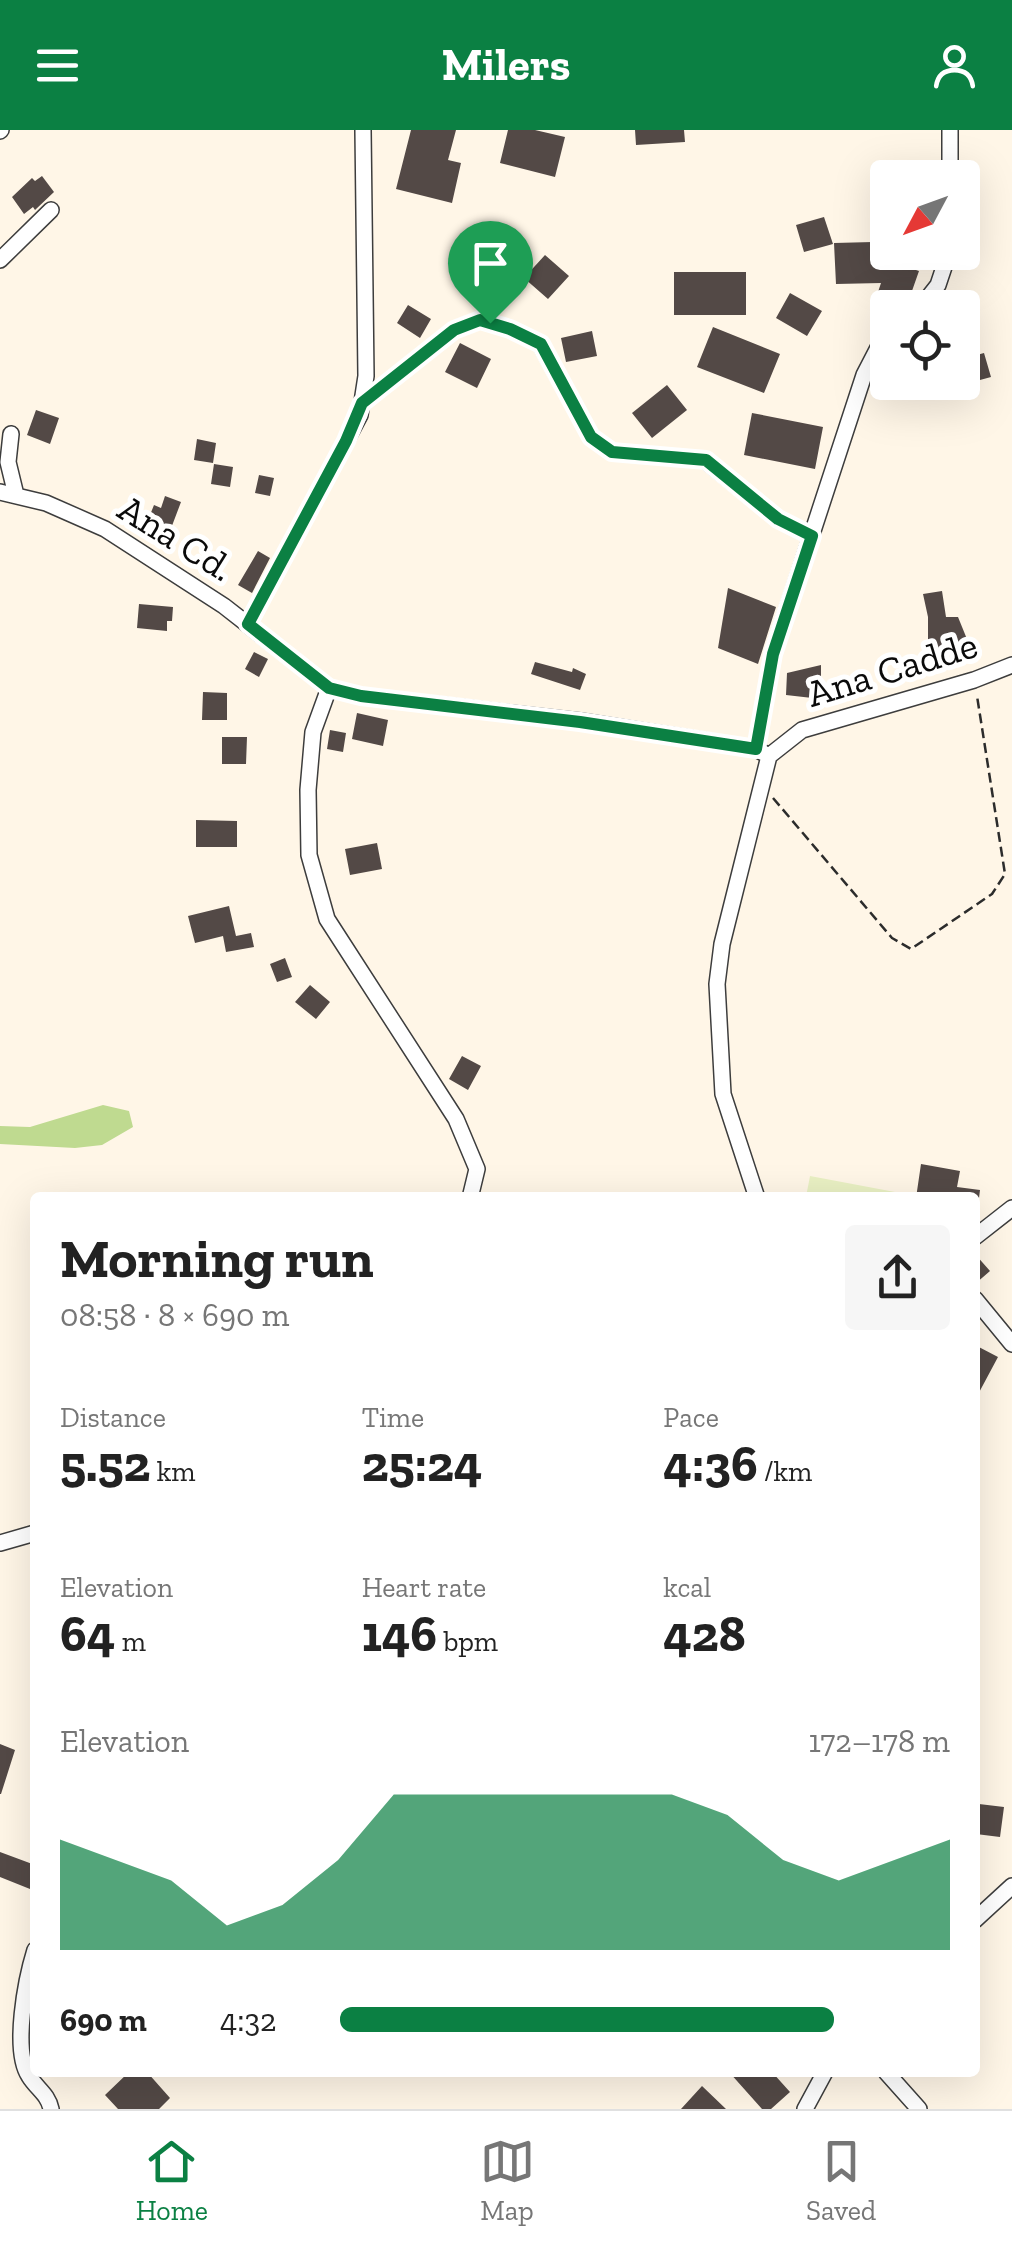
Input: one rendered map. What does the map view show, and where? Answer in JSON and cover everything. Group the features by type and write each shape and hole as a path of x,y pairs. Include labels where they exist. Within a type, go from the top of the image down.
{"street":[{"path":"248,624 346,441 362,403 366,376 363,130"},
{"path":"950,130 950,160"},
{"path":"0,260 51,210"},
{"path":"362,403 454,330 480,320"},
{"path":"541,344 591,437 612,452 706,460 778,519 812,536"},
{"path":"755,1192 723,1094 717,984 722,944 762,785 773,654 870,363"},
{"path":"8,493 11,434"},
{"name":"Ana Cd.","path":"8,493 46,502 105,529 248,624 329,688 361,696 580,722 763,752"},
{"name":"Ana Cadde","path":"763,752 802,730 974,680 1012,665"},
{"path":"329,688 313,732 308,790 310,855 326,919 456,1119 476,1169 471,1192"},
{"path":"980,1233 1012,1208"},
{"path":"980,1306 1012,1344"},
{"path":"0,1543 30,1534"},
{"path":"980,1915 1012,1886"},
{"path":"30,1982 20,2045 27,2075 48,2098 51,2109"},
{"path":"805,2109 821,2077"},
{"path":"890,2077 919,2109"}],"path":[{"path":"480,320 541,344"},
{"path":"762,785 892,938 911,949 992,894 1005,874 974,680"}],"green space":[{"path":"103,1105 129,1111 133,1127 102,1145 75,1148 0,1144 0,1126 30,1127"},
{"path":"810,1176 895,1192 807,1192"}],"building":[{"path":"411,130 456,130 448,160 461,163 452,203 396,189"},
{"path":"508,130 535,130 565,137 555,177 500,163"},
{"path":"635,130 684,130 685,142 636,145"},
{"path":"42,176 54,192 35,210 33,207 24,214 12,197 32,178 35,181"},
{"path":"824,217 833,244 804,252 796,225"},
{"path":"870,242 870,270 919,271 912,290 879,290 881,283 836,284 834,243"},
{"path":"545,255 569,276 548,299 524,278"},
{"path":"674,272 746,272 746,315 674,315"},
{"path":"790,293 822,311 807,336 776,318"},
{"path":"408,305 431,319 420,338 397,323"},
{"path":"713,327 780,354 764,393 697,367"},
{"path":"592,331 597,356 566,362 561,338"},
{"path":"460,343 491,359 477,388 445,372"},
{"path":"984,353 991,377 980,380 980,354"},
{"path":"667,385 687,410 652,438 632,413"},
{"path":"36,410 59,418 50,444 27,435"},
{"path":"752,413 823,427 815,469 744,455"},
{"path":"197,439 216,443 213,463 194,460"},
{"path":"214,464 233,467 230,487 211,484"},
{"path":"259,475 274,478 270,496 255,493"},
{"path":"165,496 181,502 167,539 144,530 154,505 161,508"},
{"path":"258,551 270,558 252,593 238,585"},
{"path":"728,588 776,607 758,664 718,648"},
{"path":"942,591 946,617 958,617 971,649 928,648 923,594"},
{"path":"139,604 173,607 167,631 137,628"},
{"path":"254,652 268,659 259,677 245,669"},
{"path":"535,662 586,674 580,690 531,674"},
{"path":"821,665 821,699 786,695 787,673"},
{"path":"203,692 227,693 227,720 202,720"},
{"path":"357,713 388,720 383,746 352,739"},
{"path":"330,730 346,733 343,752 327,749"},
{"path":"222,737 247,737 246,764 222,764"},
{"path":"196,820 237,821 237,847 196,847"},
{"path":"377,843 382,869 350,875 345,849"},
{"path":"229,906 236,936 251,933 254,947 226,952 223,936 195,943 188,916"},
{"path":"285,958 292,977 277,982 270,964"},
{"path":"310,985 330,1002 316,1019 295,1002"},
{"path":"462,1056 481,1066 468,1090 449,1079"},
{"path":"921,1164 960,1171 957,1187 980,1190 980,1192 917,1192"},
{"path":"980,1260 990,1271 980,1280"},
{"path":"980,1348 998,1357 980,1391"},
{"path":"0,1744 15,1750 1,1794 0,1794"},
{"path":"980,1804 1004,1807 1000,1837 980,1834"},
{"path":"0,1852 30,1863 30,1889 0,1877"},
{"path":"124,2077 151,2077 170,2098 159,2109 118,2109 105,2095"},
{"path":"733,2077 776,2077 790,2092 771,2109 762,2109"},
{"path":"702,2086 726,2109 681,2109"}],"route":[{"path":"480,320 490,323 541,344 591,437 612,452 706,460 778,519 812,536 773,654 756,749 580,722 361,696 329,688 248,624 360,415 362,403 454,330 480,320"}]}
